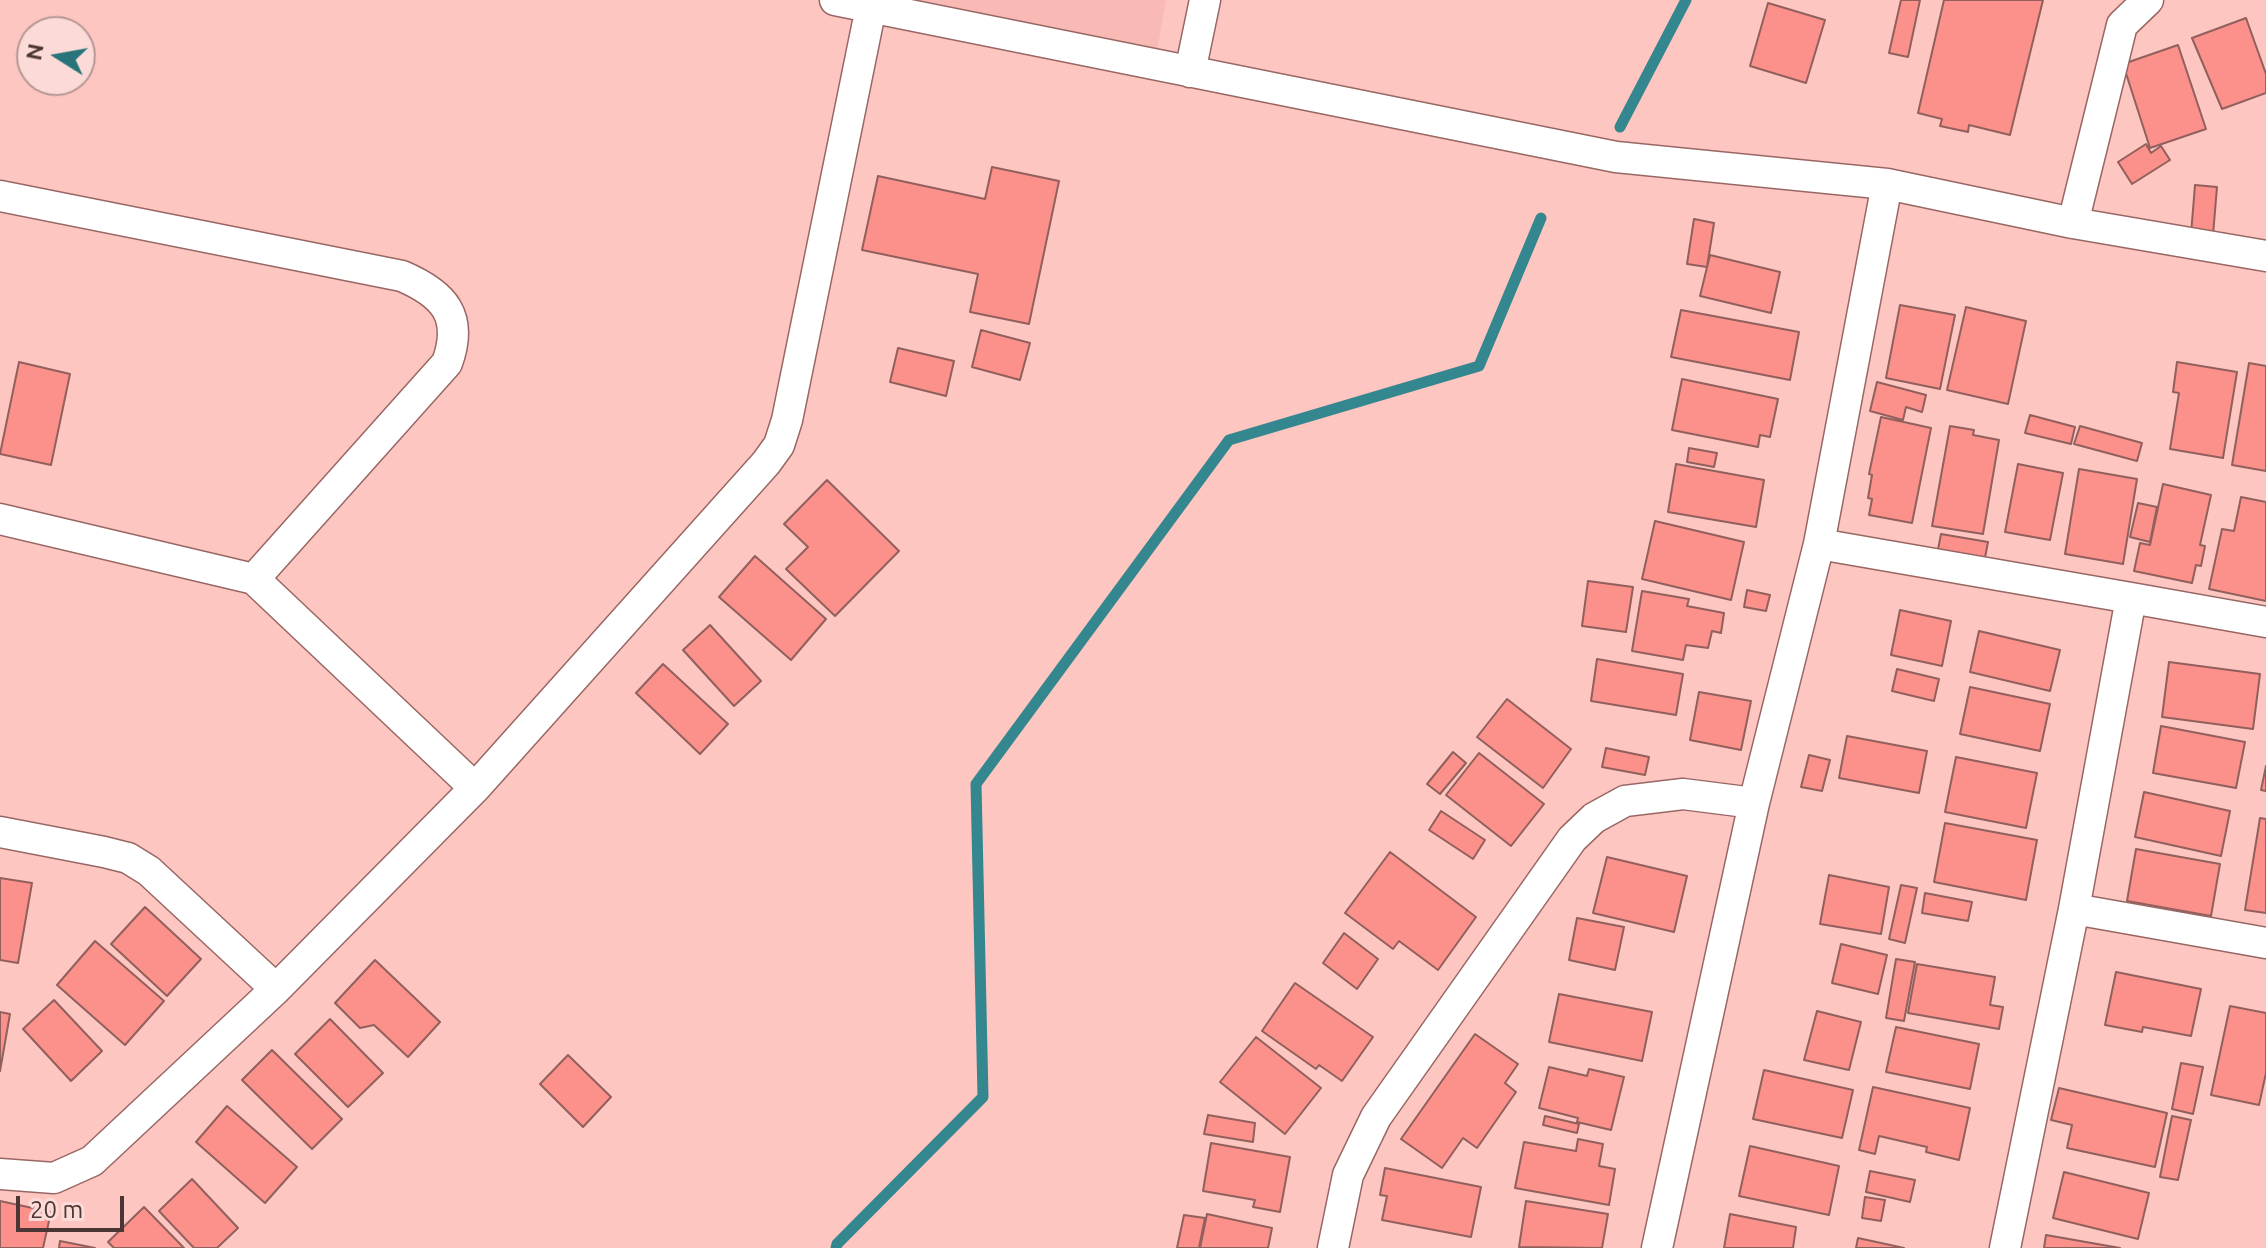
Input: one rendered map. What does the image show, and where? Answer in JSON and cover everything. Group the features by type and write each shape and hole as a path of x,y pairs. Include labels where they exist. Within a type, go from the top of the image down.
{"street":[{"path":"835,0 1616,157 1887,184 2073,223 2266,256"},
{"path":"1190,72 1205,0"},
{"path":"2073,223 2122,25 2148,0"},
{"path":"0,1174 54,1178 92,1161 276,989 475,788 766,463 779,445 790,405 871,7"},
{"path":"1657,1248 1754,803 1819,544 1887,184"},
{"path":"0,196 402,276 425,285 445,305 454,326 454,344 447,363 254,579"},
{"path":"0,519 254,579 475,788"},
{"path":"1819,544 2266,622"},
{"path":"2005,1248 2074,909 2131,598"},
{"path":"1333,1248 1348,1175 1376,1117 1572,839 1594,818 1625,801 1683,794 1754,803"},
{"path":"0,832 128,858 149,871 276,989"},
{"path":"2074,909 2266,943"}],"shaded area":[{"path":"908,0 1166,0 1157,51"}],"building":[{"path":"1901,0 1920,0 1908,57 1889,53"},
{"path":"1944,0 2043,0 2010,135 1969,125 1968,132 1940,126 1942,119 1918,113"},
{"path":"1768,3 1825,20 1806,83 1750,66"},
{"path":"2246,18 2266,74 2266,93 2222,109 2192,38"},
{"path":"2178,45 2206,129 2150,148 2123,64"},
{"path":"2146,144 2151,153 2161,146 2170,160 2132,184 2118,162"},
{"path":"992,167 1059,181 1029,324 970,312 978,274 862,250 878,176 985,199"},
{"path":"2195,185 2217,187 2213,235 2191,234"},
{"path":"1694,219 1714,223 1707,267 1687,264"},
{"path":"1710,255 1780,272 1771,313 1700,296"},
{"path":"1900,305 1955,315 1940,389 1886,378"},
{"path":"1966,307 2026,321 2008,404 1947,390"},
{"path":"1681,310 1799,332 1790,380 1671,357"},
{"path":"981,330 1030,343 1020,380 972,367"},
{"path":"898,348 954,361 946,396 890,382"},
{"path":"19,362 70,374 51,465 0,454"},
{"path":"2177,362 2237,372 2223,458 2170,449 2179,393 2173,392"},
{"path":"2249,363 2266,366 2266,471 2232,465"},
{"path":"1682,379 1778,399 1770,437 1760,435 1758,447 1672,430"},
{"path":"1877,382 1926,395 1922,412 1906,407 1903,420 1870,411"},
{"path":"2030,415 2075,427 2071,444 2025,433"},
{"path":"1881,417 1931,428 1912,523 1869,515 1872,475 1869,474"},
{"path":"1950,426 1974,430 1973,435 1999,440 1983,534 1932,526"},
{"path":"2080,426 2142,443 2137,461 2074,444"},
{"path":"1689,448 1717,453 1714,467 1687,462"},
{"path":"1676,464 1764,480 1756,527 1668,512"},
{"path":"2018,464 2063,473 2050,540 2005,532"},
{"path":"2079,469 2137,479 2123,564 2065,554"},
{"path":"827,480 899,551 835,616 786,569 808,547 784,524"},
{"path":"2163,484 2211,495 2200,545 2205,546 2201,566 2196,565 2192,583 2134,571 2140,543 2150,545"},
{"path":"2241,497 2266,502 2266,601 2209,589 2222,529 2234,531"},
{"path":"2138,503 2157,507 2150,542 2130,537"},
{"path":"1655,521 1744,542 1731,600 1642,579"},
{"path":"1941,534 1988,542 1983,568 1936,560"},
{"path":"755,556 826,619 791,660 719,597"},
{"path":"1588,581 1633,587 1626,632 1582,626"},
{"path":"1747,590 1770,595 1766,611 1744,607"},
{"path":"1642,591 1689,599 1687,606 1724,613 1721,633 1712,631 1708,648 1686,645 1683,660 1632,651"},
{"path":"1900,610 1951,621 1942,666 1891,655"},
{"path":"710,625 761,681 734,706 683,650"},
{"path":"1979,631 2060,650 2050,691 1970,672"},
{"path":"1597,659 1683,674 1676,715 1591,701"},
{"path":"2169,662 2260,674 2253,729 2162,717"},
{"path":"663,664 728,724 700,754 636,693"},
{"path":"1897,669 1939,679 1934,701 1892,691"},
{"path":"1970,687 2050,704 2040,751 1960,734"},
{"path":"1699,692 1751,701 1741,750 1690,740"},
{"path":"1507,699 1571,749 1543,788 1477,737"},
{"path":"2161,726 2245,742 2236,788 2153,773"},
{"path":"1847,736 1927,751 1919,793 1839,778"},
{"path":"1606,748 1649,757 1645,775 1602,767"},
{"path":"1453,752 1466,763 1440,794 1427,784"},
{"path":"1479,753 1544,804 1511,846 1446,795"},
{"path":"1809,755 1830,760 1822,791 1801,787"},
{"path":"1956,757 2037,773 2026,828 1945,812"},
{"path":"2266,766 2266,791 2261,790"},
{"path":"2144,792 2230,811 2221,856 2135,837"},
{"path":"1441,811 1485,840 1473,859 1429,830"},
{"path":"2260,818 2266,819 2266,913 2245,910"},
{"path":"1945,823 2037,840 2026,900 1934,882"},
{"path":"2136,849 2220,864 2211,916 2127,901"},
{"path":"1390,852 1476,917 1438,970 1399,941 1393,949 1345,913"},
{"path":"1607,857 1687,876 1674,932 1593,913"},
{"path":"1829,875 1889,887 1881,934 1820,924"},
{"path":"0,878 32,883 18,963 0,960"},
{"path":"1901,885 1917,888 1905,943 1889,939"},
{"path":"1925,893 1972,902 1968,921 1922,913"},
{"path":"145,907 201,959 167,996 111,944"},
{"path":"1577,918 1624,927 1615,970 1569,960"},
{"path":"1344,933 1378,959 1357,989 1323,963"},
{"path":"95,941 164,1001 125,1045 57,985"},
{"path":"1841,944 1887,955 1878,994 1832,983"},
{"path":"1896,959 1915,962 1904,1021 1886,1018"},
{"path":"375,960 440,1022 408,1057 374,1025 360,1028 335,1003"},
{"path":"1917,964 1995,977 1990,1005 2003,1007 1999,1029 1908,1013"},
{"path":"2116,972 2201,989 2191,1036 2143,1027 2142,1032 2105,1025"},
{"path":"1295,983 1373,1037 1342,1081 1319,1065 1316,1069 1262,1031"},
{"path":"1559,994 1652,1012 1642,1061 1549,1042"},
{"path":"54,1000 102,1051 71,1081 23,1029"},
{"path":"2230,1006 2266,1013 2266,1073 2259,1105 2211,1095"},
{"path":"1817,1011 1861,1022 1849,1070 1804,1060"},
{"path":"0,1012 10,1014 0,1071"},
{"path":"330,1019 383,1073 348,1107 295,1054"},
{"path":"1896,1027 1979,1044 1970,1089 1886,1072"},
{"path":"1475,1034 1518,1064 1505,1083 1516,1092 1477,1148 1463,1138 1442,1168 1401,1139"},
{"path":"1256,1037 1321,1088 1285,1134 1220,1082"},
{"path":"272,1050 342,1119 312,1149 242,1080"},
{"path":"568,1055 611,1097 583,1127 540,1084"},
{"path":"2181,1063 2203,1067 2193,1114 2172,1109"},
{"path":"1549,1067 1587,1076 1589,1069 1624,1077 1611,1130 1539,1108"},
{"path":"1764,1070 1853,1090 1842,1138 1753,1119"},
{"path":"1873,1087 1970,1108 1959,1160 1926,1152 1927,1147 1879,1136 1875,1154 1859,1150"},
{"path":"2059,1088 2167,1113 2155,1167 2067,1148 2072,1125 2051,1120"},
{"path":"227,1106 297,1167 265,1203 196,1142"},
{"path":"1208,1115 1255,1123 1253,1142 1204,1134"},
{"path":"1545,1116 1579,1124 1577,1133 1543,1125"},
{"path":"2172,1116 2191,1120 2178,1180 2160,1177"},
{"path":"1578,1139 1603,1144 1599,1166 1615,1169 1609,1205 1515,1188 1524,1142 1576,1151"},
{"path":"1211,1143 1290,1157 1280,1212 1253,1207 1255,1200 1203,1191"},
{"path":"1750,1146 1839,1166 1829,1215 1739,1196"},
{"path":"1385,1168 1481,1187 1471,1237 1382,1220 1387,1196 1380,1195"},
{"path":"1870,1171 1915,1180 1910,1202 1866,1192"},
{"path":"2064,1172 2149,1193 2138,1239 2053,1218"},
{"path":"192,1179 238,1228 217,1248 194,1248 159,1211"},
{"path":"1865,1197 1885,1200 1881,1221 1862,1218"},
{"path":"0,1201 51,1212 43,1248 0,1248"},
{"path":"1526,1201 1608,1214 1602,1248 1519,1247"},
{"path":"144,1207 184,1248 114,1248 108,1242"},
{"path":"1207,1214 1272,1228 1268,1248 1200,1248"},
{"path":"1730,1214 1796,1227 1793,1248 1724,1248"},
{"path":"1184,1215 1205,1218 1199,1248 1177,1248"},
{"path":"2046,1235 2120,1248 2044,1248"},
{"path":"1858,1238 1904,1248 1856,1248"},
{"path":"60,1241 95,1248 59,1248"}],"waterway":[{"path":"1620,127 1686,0"},
{"path":"836,1248 983,1097 976,784 1229,440 1479,366 1541,218"}]}
